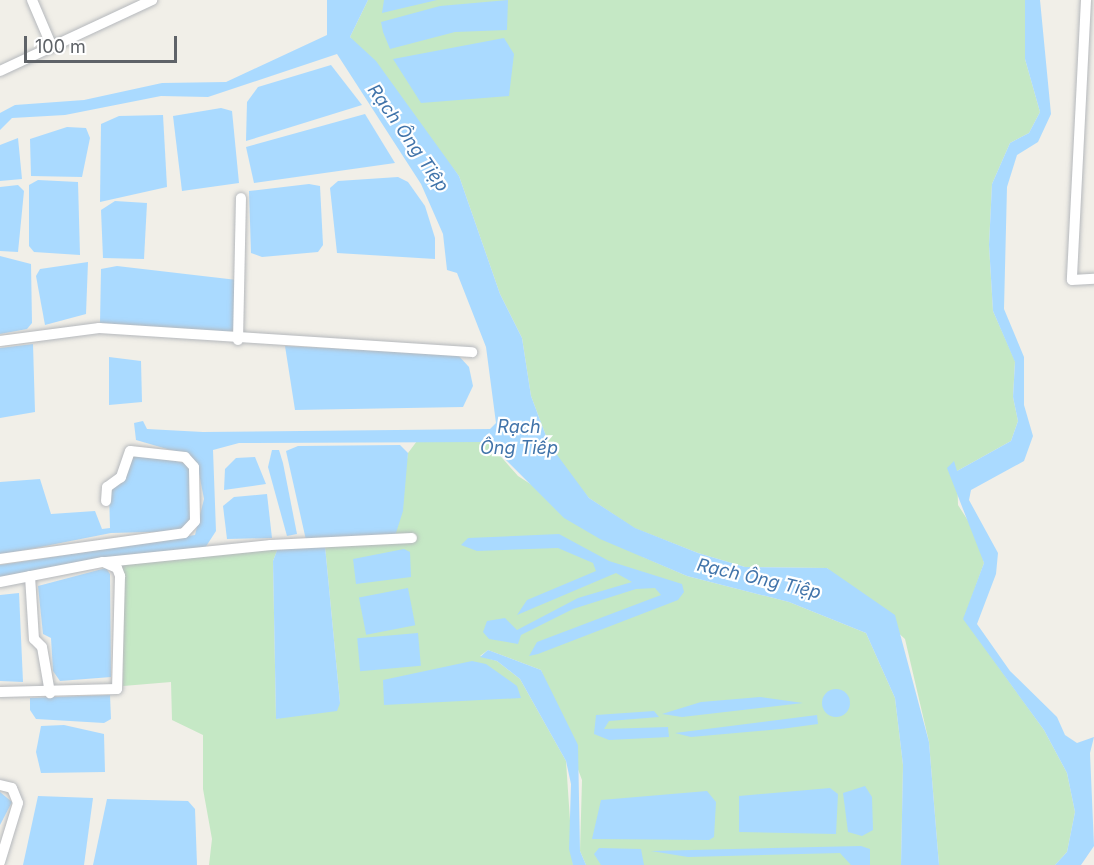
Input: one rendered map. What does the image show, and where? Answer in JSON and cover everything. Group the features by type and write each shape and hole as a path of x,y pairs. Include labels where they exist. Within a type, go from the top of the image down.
{"street":[{"path":"32,0 52,47"},
{"path":"0,71 152,0"},
{"path":"1086,0 1072,280 1094,279"},
{"path":"1083,43 1094,49"},
{"path":"238,340 241,198"},
{"path":"0,341 99,328 238,340 472,352"},
{"path":"0,559 184,533 195,521 194,467 185,457 130,451 122,477 107,487 106,501"},
{"path":"0,582 103,562 271,545 412,538"},
{"path":"0,693 50,693 118,688 120,576 117,568 103,562"},
{"path":"30,576 34,639 42,647 50,693"},
{"path":"0,785 12,788 18,803 0,862"}],"green space":[{"path":"368,0 1025,0 1025,59 1040,112 1029,133 1010,143 992,184 989,245 993,311 1015,361 1013,397 1018,421 1011,441 957,471 958,505 976,533 984,563 964,619 1044,730 1067,773 1075,812 1067,852 1055,865 939,865 929,742 905,639 827,568 745,567 698,553 634,528 589,498 570,476 549,444 531,396 522,338 500,294 459,176 350,37"},
{"path":"417,441 488,442 518,476 643,557 687,576 789,602 866,633 895,698 903,765 901,865 586,865 580,851 582,780 541,670 488,650 480,656 497,661 520,679 566,761 573,865 209,865 212,839 203,789 203,735 172,720 171,682 123,686 124,575 117,564 278,548 273,561 276,719 340,703 325,546 395,536 408,453"}],"water":[{"name":"Rạch Ông Tiếp","path":"327,0 368,0 350,37 376,61 459,176 500,294 522,338 531,396 549,444 589,498 635,528 698,553 745,567 827,568 895,615 929,742 939,865 901,865 903,765 895,698 866,633 789,602 687,576 600,539 564,518 488,442 239,443 213,450 216,531 205,548 0,578 0,565 195,535 204,499 198,468 188,455 136,440 134,423 143,421 147,429 203,432 490,429 496,423 486,347 457,273 447,270 443,234 421,184 337,54 208,97 161,96 65,115 12,118 0,130 0,113 15,105 84,100 162,83 226,82 327,35"},
{"path":"384,0 437,0 382,13"},
{"path":"508,0 507,30 455,32 390,49 383,32 381,22 440,6"},
{"path":"1025,0 1040,0 1051,114 1038,142 1017,155 1007,187 1004,309 1024,357 1024,405 1033,436 1024,461 971,490 969,500 998,553 996,574 977,624 1010,671 1057,717 1065,735 1077,743 1094,737 1090,753 1094,846 1081,865 1055,865 1067,852 1075,812 1067,773 1044,730 963,619 984,563 947,468 954,461 957,471 1011,441 1018,421 1013,397 1015,362 993,311 989,245 992,184 1010,143 1029,133 1040,112 1025,59"},
{"path":"504,38 514,54 509,96 421,103 393,59"},
{"path":"331,65 362,105 246,141 247,102 258,87"},
{"path":"221,108 232,111 239,183 182,191 173,116"},
{"path":"365,114 395,163 254,183 246,147"},
{"path":"163,115 167,187 100,202 101,124 119,116"},
{"path":"67,127 86,128 90,138 82,177 31,176 30,139"},
{"path":"18,138 22,179 0,181 0,145"},
{"path":"398,177 408,182 425,206 435,238 435,259 337,253 330,188 338,181"},
{"path":"38,180 78,182 80,255 34,252 29,246 29,185"},
{"path":"309,184 320,186 323,245 318,252 262,257 251,253 249,191"},
{"path":"18,185 24,191 18,252 0,251 0,187"},
{"path":"115,201 147,203 144,259 103,258 101,210"},
{"path":"0,256 31,264 32,323 27,329 0,334"},
{"path":"88,262 86,314 45,325 36,276 40,269"},
{"path":"117,266 237,280 235,336 100,324 101,269"},
{"path":"33,344 35,412 0,418 0,348"},
{"path":"285,346 457,354 469,367 473,386 463,407 295,410"},
{"path":"109,357 141,361 142,402 109,405"},
{"path":"400,445 408,453 403,511 395,536 306,540 286,451 298,446"},
{"path":"272,450 279,450 283,463 297,534 287,536 268,467"},
{"path":"142,451 190,465 194,519 187,531 111,533 0,555 0,482 40,479 51,514 95,511 102,529 110,528 109,491 127,457"},
{"path":"255,457 266,484 224,490 225,469 236,458"},
{"path":"267,494 272,538 227,539 223,506 234,497"},
{"path":"559,534 609,561 682,584 684,592 678,600 538,654 529,656 537,642 661,595 655,588 636,589 573,609 521,635 518,644 489,639 483,632 487,621 505,618 517,630 578,598 632,582 616,573 517,615 527,600 596,571 593,563 558,548 477,551 461,545 468,538"},
{"path":"325,546 340,703 337,711 276,719 273,561 278,548"},
{"path":"404,549 410,552 411,577 356,584 353,559"},
{"path":"106,568 110,574 111,677 60,681 53,671 51,638 43,634 38,586"},
{"path":"408,588 415,625 366,635 359,598"},
{"path":"19,593 23,682 0,681 0,595"},
{"path":"418,633 421,666 360,671 357,638"},
{"path":"488,650 541,670 578,745 580,851 586,865 573,865 569,849 571,784 566,761 520,679 497,661 480,657"},
{"path":"472,661 486,664 517,686 521,698 384,705 383,680"},
{"path":"836,689 846,693 850,703 846,713 836,717 826,713 822,703 826,693"},
{"path":"110,695 111,719 104,723 36,719 30,710 30,698"},
{"path":"760,697 803,703 682,717 662,714 701,702"},
{"path":"654,711 659,717 609,721 604,729 668,727 669,737 609,740 594,734 596,715"},
{"path":"817,715 818,724 781,729 691,737 675,733"},
{"path":"64,725 104,734 105,772 41,773 36,752 41,726"},
{"path":"865,786 872,797 873,830 862,836 848,832 843,793"},
{"path":"830,788 838,794 836,834 739,832 739,796"},
{"path":"707,791 716,802 714,837 709,840 592,839 601,800"},
{"path":"0,792 12,802 0,825"},
{"path":"38,796 93,798 84,865 23,865"},
{"path":"107,799 188,801 195,809 197,865 93,865"},
{"path":"861,846 870,849 870,865 851,865 840,853 688,857 651,851"},
{"path":"599,848 641,849 644,865 601,865 594,854"}],"water label":[{"name":"Rạch Ông Tiệp","path":"408,138"},
{"name":"Rạch Ông Tiệp","path":"759,579"}]}
